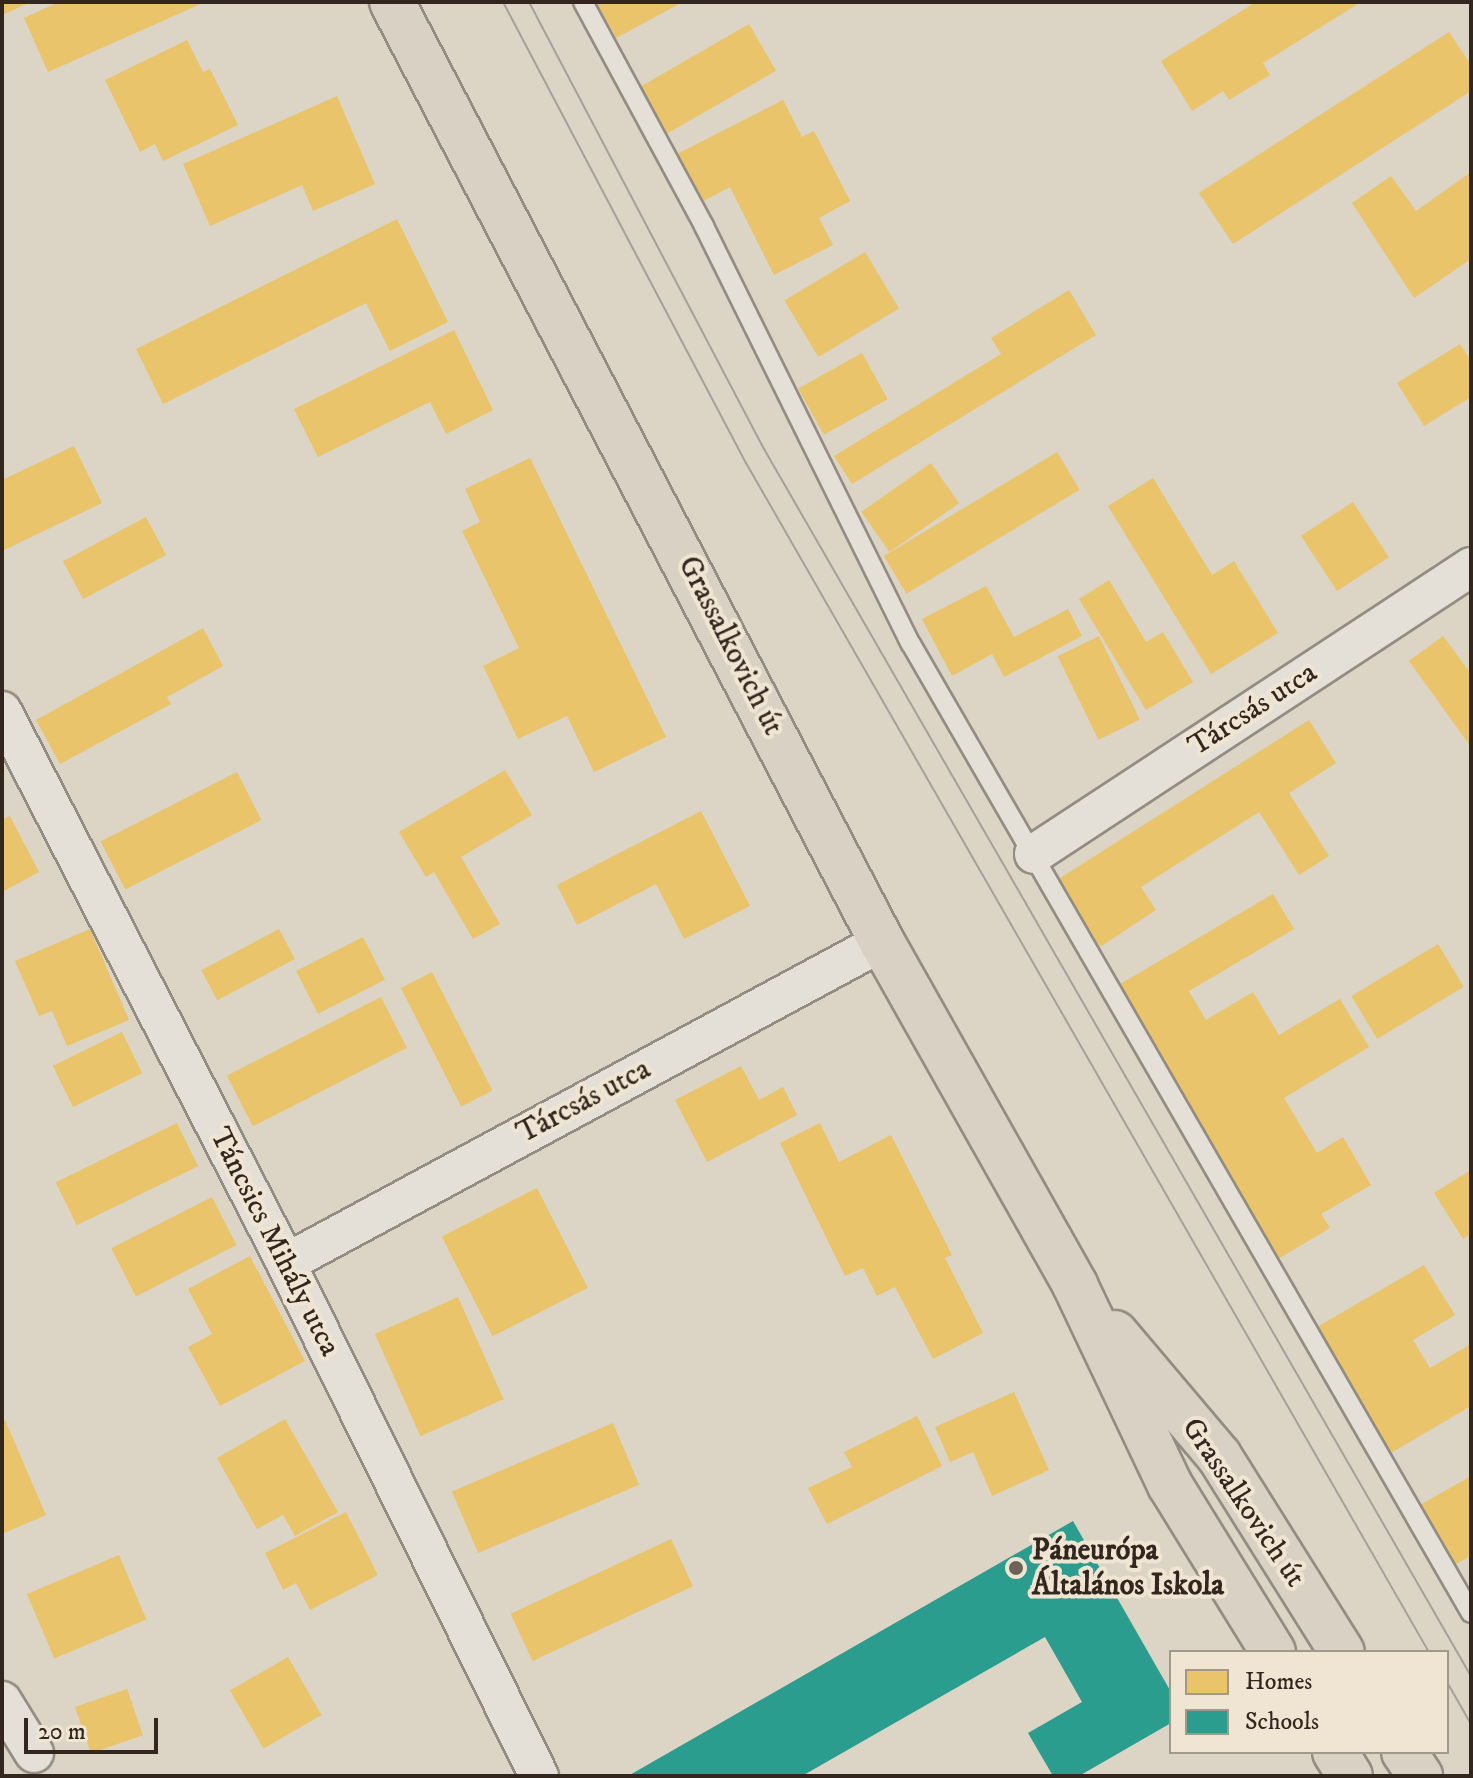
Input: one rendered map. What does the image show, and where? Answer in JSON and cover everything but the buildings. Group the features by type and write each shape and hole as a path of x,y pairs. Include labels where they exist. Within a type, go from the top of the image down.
{"main road":[{"name":"Grassalkovich út","path":"392,2 882,942 1075,1285 1170,1485 1272,1650"},
{"name":"Grassalkovich út","path":"1075,1285 1219,1456 1341,1650"},
{"path":"1336,1754 1350,1776"},
{"path":"1405,1754 1420,1776"}],"street":[{"name":"Tárcsás utca","path":"1034,854 1471,567"},
{"name":"Táncsics Mihály utca","path":"2,711 286,1263 539,1776"},
{"name":"Tárcsás utca","path":"286,1263 882,942"},
{"path":"2,1701 34,1753"}],"lane":[{"path":"583,2 704,226 911,644 1471,1613"}],"tram line":[{"path":"503,2 746,463 1428,1650"},
{"path":"529,2 764,449 1471,1676"},
{"path":"1449,1686 1471,1724"}],"place":[{"name":"Páneurópa Általános Iskola","path":"1016,1568"}]}
